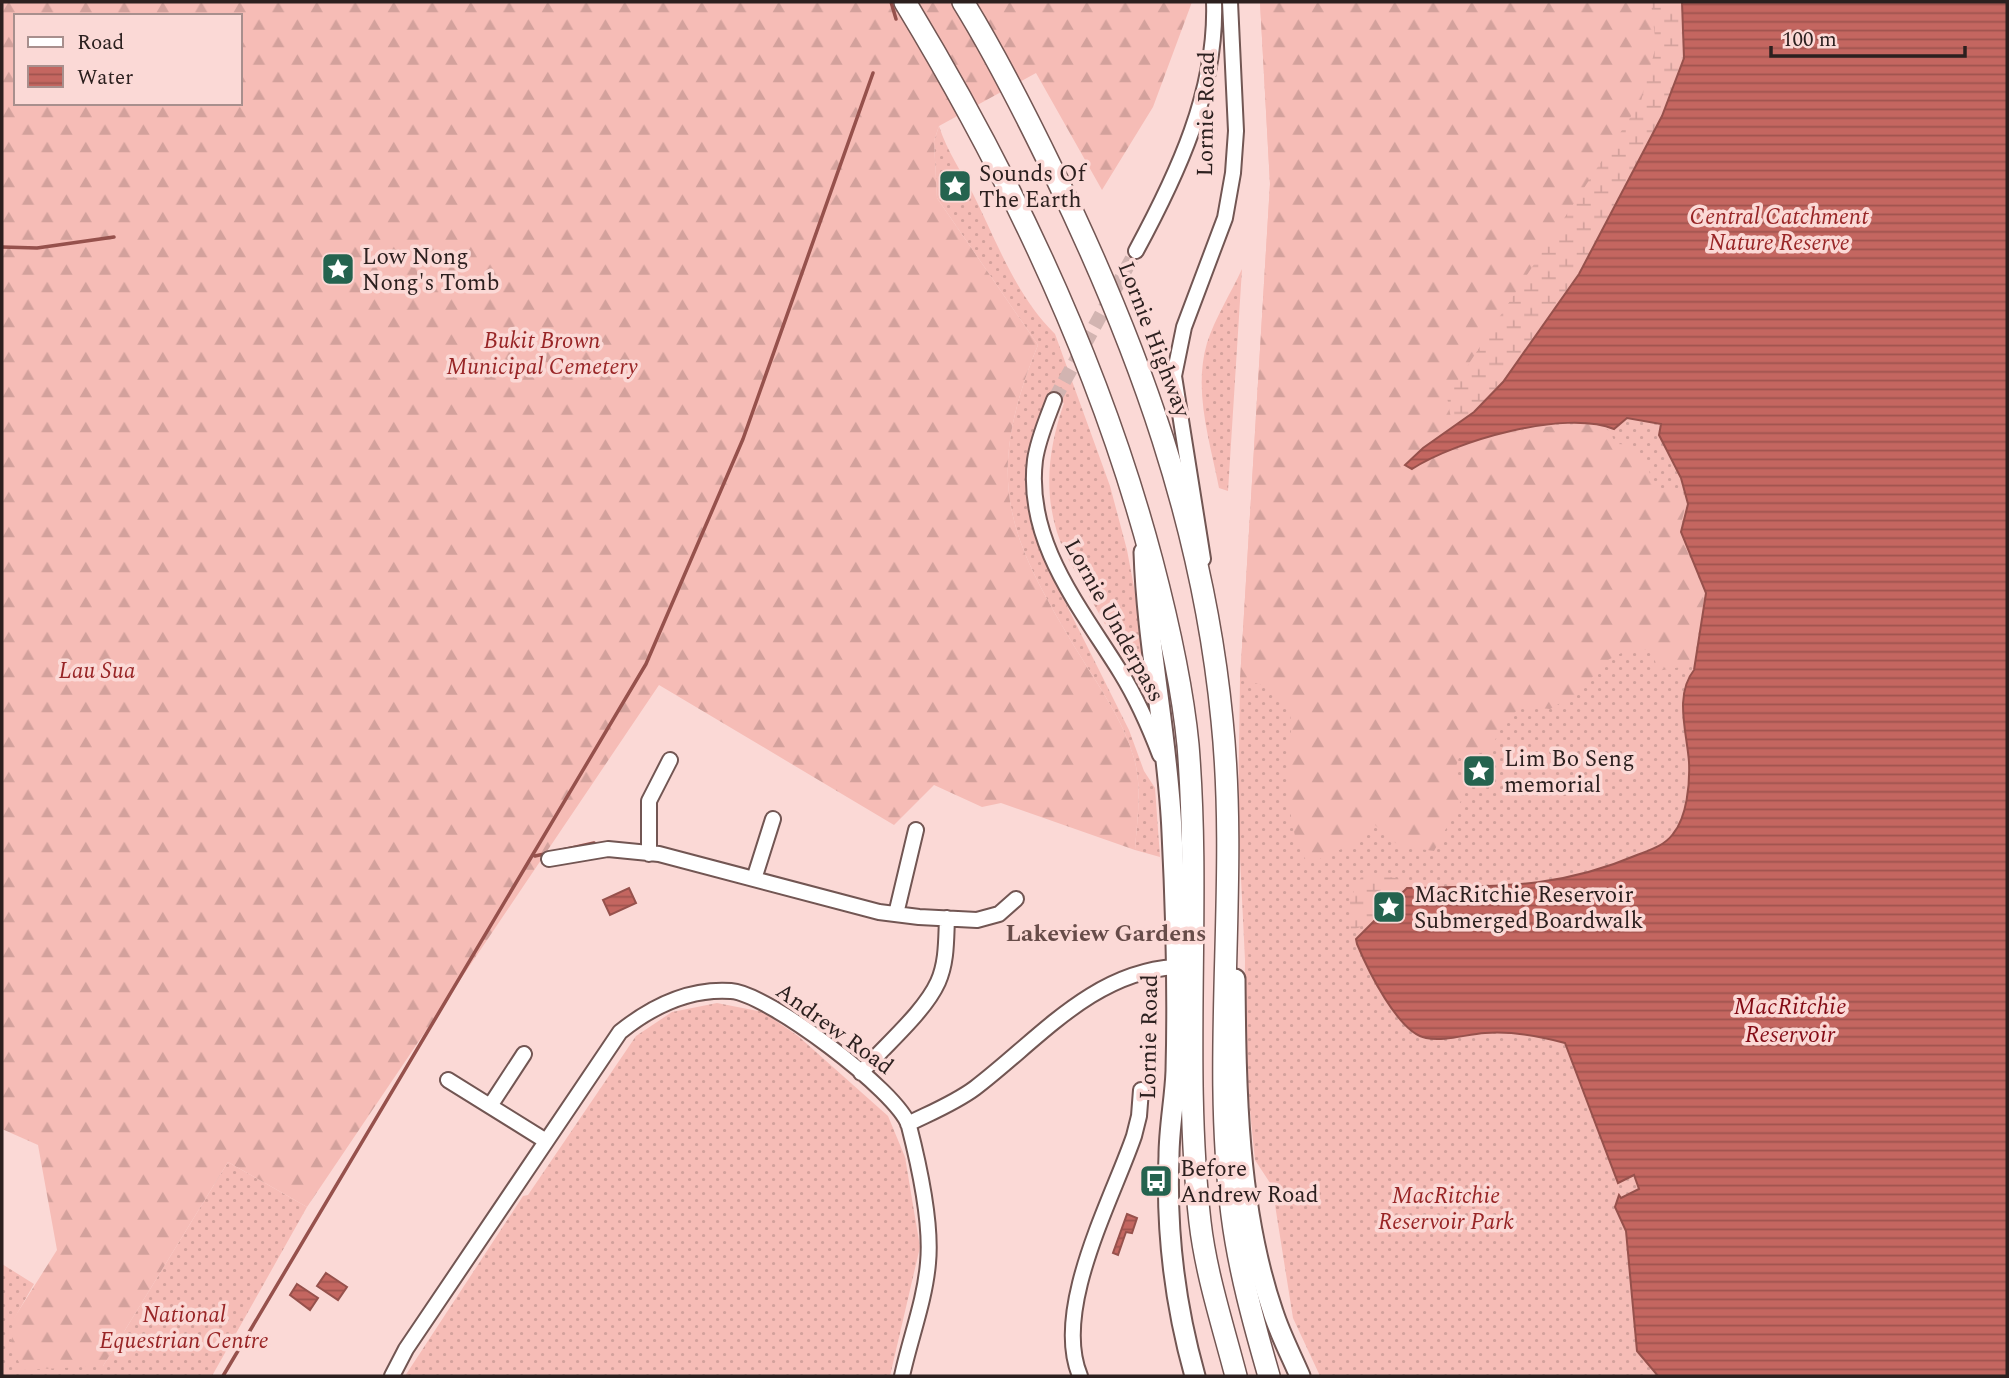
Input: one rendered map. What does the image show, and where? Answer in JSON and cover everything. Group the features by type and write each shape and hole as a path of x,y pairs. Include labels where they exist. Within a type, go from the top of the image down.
{"highway":[{"path":"905,2 984,144 1061,299 1092,372 1144,530"},
{"name":"Lornie Highway","path":"963,2 1026,116 1103,274 1158,420 1205,594 1222,721 1229,891"},
{"name":"Lornie Road","path":"1144,530 1166,614 1183,702 1191,789 1194,1147 1201,1225 1236,1376"},
{"path":"1229,891 1225,1083 1232,1216 1250,1307 1269,1376"}],"main road":[{"name":"Lornie Road","path":"1144,530 1146,606 1169,779 1176,1074 1168,1155 1169,1215 1177,1296 1195,1376"},
{"path":"1229,891 1234,900 1236,1074 1245,1172 1259,1258 1273,1312 1300,1376"}],"street":[{"path":"1136,251 1169,191 1192,130 1213,37 1214,2"},
{"name":"Lornie Road","path":"1205,594 1201,539 1174,376 1184,327 1212,260 1233,173 1236,131 1230,2"},
{"name":"Lornie Underpass","path":"1054,400 1035,461 1036,504 1041,530 1048,551 1069,590 1132,692 1169,779"},
{"path":"649,854 649,801 670,760"},
{"path":"754,879 773,819"},
{"path":"896,914 916,830"},
{"path":"548,859 608,849 649,854 896,914 977,920 999,914 1016,899"},
{"path":"861,1073 924,1004 938,982 946,951 947,918"},
{"path":"902,1376 928,1265 929,1234 908,1124 968,1093 1083,1001 1133,974 1175,967"},
{"name":"Andrew Road","path":"392,1376 406,1349 620,1032 644,1012 673,999 732,991 763,1000 892,1098 908,1124"},
{"path":"490,1106 524,1054"},
{"path":"448,1080 546,1141"},
{"name":"Lornie Road","path":"1080,1376 1073,1344 1076,1306 1088,1262 1134,1136 1141,1090"}],"green space":[{"name":"Bukit Brown Municipal Cemetery","path":"2,2 1192,2 1153,107 1102,190 1036,73 939,126 934,141 937,198 1038,345 1021,393 1011,435 1008,472 1011,507 1021,542 1036,577 1110,704 1128,742 1136,766 1139,790 1135,850 1001,803 982,807 934,785 894,825 659,685 307,1207 228,1162 103,1366 23,1370 11,1347 14,1318 57,1250 38,1145 2,1129"},
{"name":"Central Catchment Nature Reserve","path":"1260,2 2007,2 2007,1376 1320,1376 1293,1318 1272,1186 1255,1160 1244,1051 1245,960 1238,817 1240,680 1270,184"},
{"path":"1260,2 1682,2 1579,274 1503,382 1474,412 1423,448 1412,469 1479,439 1525,430 1598,422 1610,432 1616,444 1633,448 1644,459 1654,492 1682,489 1686,504 1679,532 1705,593 1693,665 1657,671 1653,650 1629,649 1608,660 1578,693 1550,709 1522,706 1502,724 1490,752 1460,755 1454,772 1470,784 1434,851 1399,846 1374,824 1350,845 1309,864 1296,840 1290,811 1291,724 1287,707 1271,690 1240,680 1270,184"},
{"path":"1651,2 1682,2 1684,16 1685,53 1664,113 1602,233 1558,306 1508,374 1481,404 1453,429 1447,397 1641,101 1656,46"},
{"path":"939,126 1018,286 1055,334 1110,486 1127,550 1159,720 1066,555 1058,536 1049,479 1053,442 1064,403 1048,395 1034,431 1028,461 1029,503 1035,536 1048,568 1129,730 1144,771 1155,788 1160,857 1135,850 1139,790 1136,766 1128,742 1110,704 1056,615 1021,542 1011,507 1008,472 1011,435 1021,393 1038,345 937,198 934,141"},
{"path":"1242,269 1228,491 1219,488 1204,416 1203,361 1210,334"},
{"path":"1369,874 1409,880 1398,897 1384,911 1351,931 1350,899 1361,877"},
{"path":"717,1003 763,1012 798,1036 888,1116 905,1157 920,1247 890,1376 405,1376 523,1196 528,1195 636,1036 672,1012"},
{"name":"National Equestrian Centre","path":"228,1162 307,1207 212,1376 2,1376 2,1264 34,1284 14,1319 103,1366"}],"water":[{"name":"MacRitchie Reservoir","path":"1682,2 2007,2 2007,1376 1658,1376 1637,1351 1626,1231 1615,1207 1619,1195 1621,1198 1639,1189 1634,1175 1618,1183 1565,1043 1536,1036 1505,1033 1440,1039 1415,1034 1394,1012 1357,944 1356,939 1407,888 1524,884 1579,875 1656,847 1669,838 1682,819 1687,800 1689,771 1683,714 1684,691 1694,670 1706,593 1681,532 1688,504 1681,478 1659,435 1661,424 1627,418 1614,429 1593,424 1540,425 1455,448 1412,469 1405,465 1423,448 1474,412 1503,382 1579,274 1662,116 1684,58"},
{"path":"629,888 636,903 610,915 603,900"},
{"path":"1127,1214 1137,1218 1132,1233 1126,1232 1118,1255 1113,1253"},
{"path":"326,1273 347,1287 338,1300 317,1286"},
{"path":"297,1284 318,1298 310,1310 290,1295"}],"waterway":[{"path":"891,2 896,19"},
{"path":"223,1376 646,664 743,439 873,73"},
{"path":"2,247 37,248 114,237"},
{"path":"535,856 594,843"}],"tunnel":[{"path":"1054,400 1136,251"}],"place":[{"name":"Sounds Of The Earth","path":"955,186"},
{"name":"Low Nong Nong's Tomb","path":"338,269"},
{"name":"Lim Bo Seng memorial","path":"1479,771"},
{"name":"MacRitchie Reservoir Submerged Boardwalk","path":"1389,907"},
{"name":"Before Andrew Road","path":"1156,1181"}],"district":[{"name":"Lakeview Gardens","path":"1106,933"}],"park label":[{"name":"Lau Sua","path":"97,670"},
{"name":"MacRitchie Reservoir Park","path":"1446,1208"}]}
